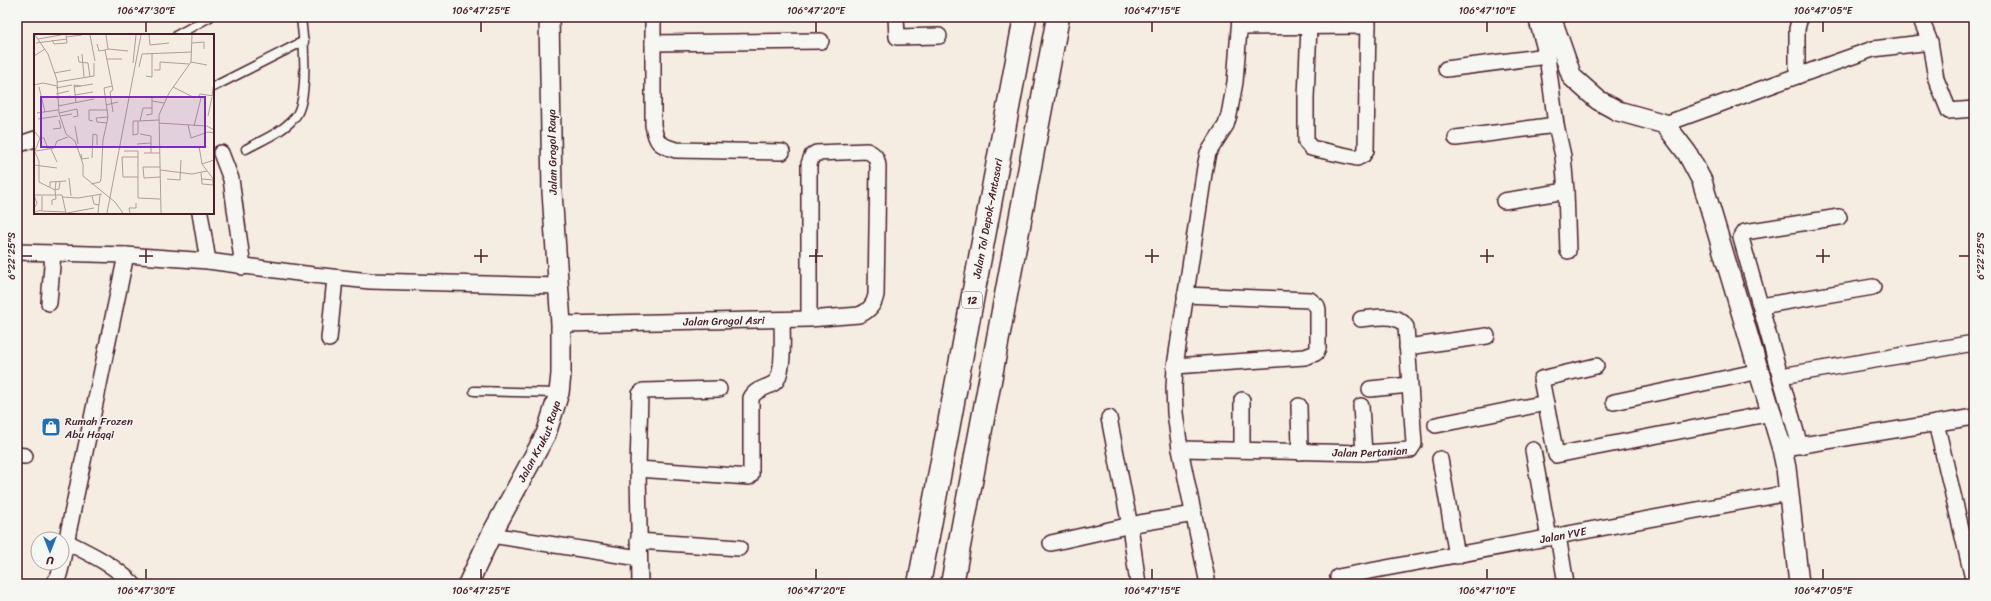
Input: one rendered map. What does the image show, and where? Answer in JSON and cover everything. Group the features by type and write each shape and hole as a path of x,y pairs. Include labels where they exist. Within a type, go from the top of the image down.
{"highway":[{"name":"Jalan Tol Depok–Antasari","path":"919,584 1026,17"},
{"path":"952,584 1058,17"}],"street":[{"name":"Jalan Grogol Raya","path":"549,17 552,192 558,286"},
{"path":"653,17 653,124 655,139 663,146 676,150 782,152"},
{"path":"896,17 897,37 939,36"},
{"path":"1536,17 1547,56 1556,126 1563,156 1568,251"},
{"path":"1551,17 1572,77 1584,89 1598,100 1618,111 1665,124 1873,49 1930,42"},
{"path":"1797,76 1797,29 1800,17"},
{"path":"1920,17 1930,42 1936,79 1949,111 1974,109"},
{"path":"1208,584 1180,449 1175,412 1175,366 1204,166 1208,153 1226,125 1229,115 1235,82 1240,22 1309,26 1368,22 1366,150 1363,155 1351,158 1311,148 1306,142 1309,26"},
{"path":"653,43 821,41"},
{"path":"1446,68 1547,56"},
{"path":"1665,124 1687,153 1702,181 1760,371 1782,450 1799,584"},
{"path":"1456,138 1556,126"},
{"path":"17,146 34,139"},
{"name":"Jalan Grogol Asri","path":"561,324 809,319 859,315 866,312 871,307 876,295 878,166 877,158 874,154 867,151 816,152 812,156 809,164 809,319"},
{"path":"221,153 231,179 243,267"},
{"path":"1504,201 1566,191"},
{"path":"200,214 208,261"},
{"path":"1800,446 1741,238 1742,234 1839,217"},
{"path":"17,252 126,255 208,261 243,267 370,281 558,286"},
{"path":"49,303 53,253"},
{"path":"69,531 126,255"},
{"path":"329,339 335,278"},
{"name":"Jalan Krukut Raya","path":"468,584 491,535 546,434 550,393 561,374 561,324 558,286"},
{"path":"1761,306 1873,288"},
{"path":"1175,366 1305,357 1316,353 1318,348 1318,310 1317,306 1310,300 1185,295"},
{"name":"Jalan Pertanian","path":"1180,449 1364,453 1406,451 1412,447 1414,444 1406,327 1403,321 1393,317 1362,319"},
{"path":"638,469 749,477 752,475 752,398 756,392 773,383 780,376 782,320"},
{"path":"1407,347 1487,336"},
{"path":"1781,376 1974,343"},
{"path":"1596,366 1541,379 1556,454 1772,413"},
{"path":"1614,402 1760,371"},
{"path":"1370,389 1409,384"},
{"path":"640,584 638,541 638,469 640,394 643,391 719,389"},
{"path":"1242,400 1242,450"},
{"path":"1436,425 1546,403"},
{"path":"1299,406 1300,452"},
{"path":"1361,406 1364,453"},
{"path":"1782,450 1974,417"},
{"path":"1109,418 1130,526 1138,584"},
{"path":"1936,423 1974,583"},
{"path":"1533,450 1553,537 1566,584"},
{"path":"1440,459 1457,556"},
{"name":"Jalan YVE","path":"1338,577 1788,493"},
{"path":"1051,543 1194,514"},
{"path":"491,535 639,558"},
{"path":"638,541 739,548"},
{"path":"70,544 106,562 133,584"}],"lane":[{"path":"179,34 210,17"},
{"path":"246,149 287,126 296,116 302,105 304,41 301,17"},
{"path":"214,86 304,41"},
{"path":"474,391 550,393"}],"place":[{"name":"Rumah Frozen Abu Haqqi","path":"51,427"}]}
